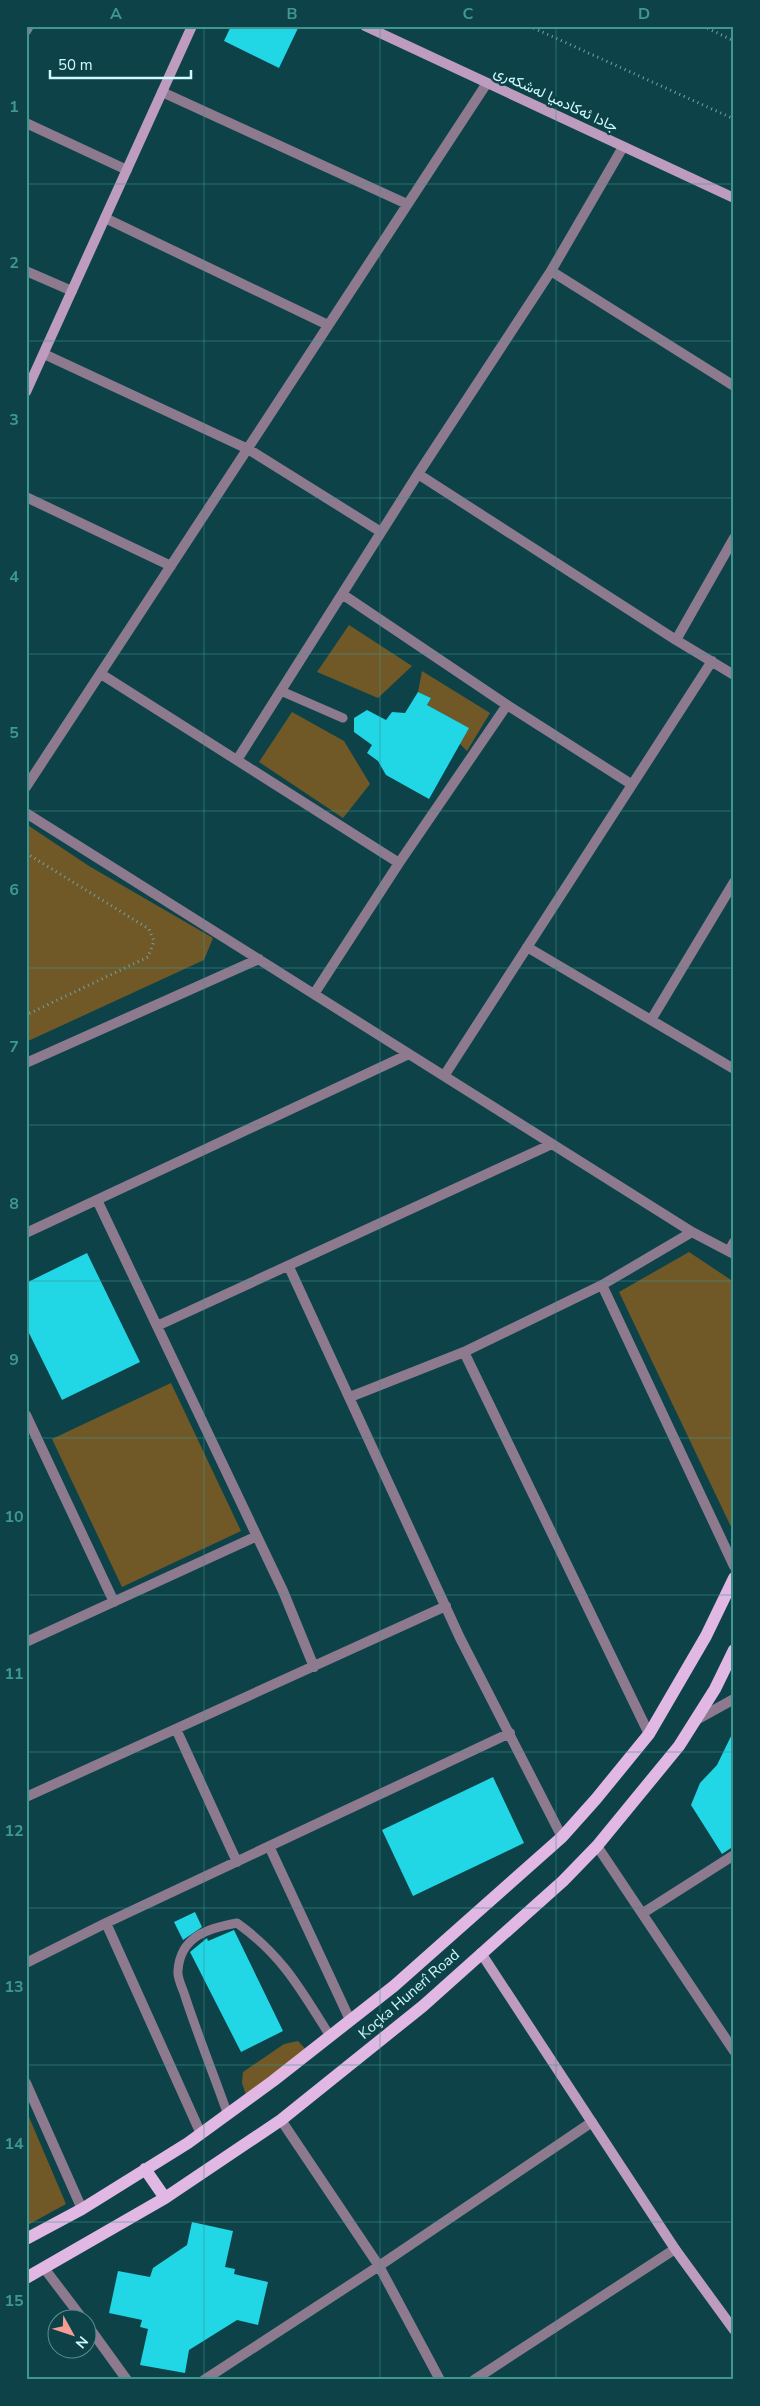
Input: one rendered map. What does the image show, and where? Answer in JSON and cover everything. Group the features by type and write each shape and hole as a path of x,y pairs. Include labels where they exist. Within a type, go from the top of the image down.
{"main road":[{"path":"26,2239 82,2209 201,2134 228,2114 330,2036 430,1955 562,1837 596,1800 649,1734 706,1636 734,1578"},
{"name":"Koçka Hunerî Road","path":"26,2278 165,2198 281,2120 423,2006 563,1881 597,1846 655,1776 696,1720 734,1650"},
{"path":"145,2169 165,2198"}],"street":[{"path":"26,32 29,26"},
{"path":"26,392 192,26"},
{"name":"جادا ئه‌كادميا له‌شكه‌رى","path":"365,26 734,198"},
{"path":"26,787 487,83"},
{"path":"162,92 407,204"},
{"path":"26,123 127,170"},
{"path":"237,760 418,474 551,271 623,147"},
{"path":"105,218 328,325"},
{"path":"26,271 72,291"},
{"path":"551,271 734,386"},
{"path":"44,354 248,449 381,532"},
{"path":"418,474 676,640 734,675"},
{"path":"26,497 171,566"},
{"path":"676,640 734,538"},
{"path":"342,594 507,705 631,784"},
{"path":"444,1076 712,661"},
{"path":"100,674 399,863"},
{"path":"314,994 399,863 507,705"},
{"path":"26,813 692,1232 732,1249"},
{"path":"651,1020 734,882"},
{"path":"527,947 734,1069"},
{"path":"26,1063 259,960"},
{"path":"26,1220 29,1232 409,1054"},
{"path":"157,1326 289,1267 552,1144"},
{"path":"97,1200 257,1536 314,1667"},
{"path":"350,1397 464,1352 602,1285 692,1232"},
{"path":"289,1267 446,1606 562,1837"},
{"path":"602,1285 734,1566"},
{"path":"464,1352 649,1734"},
{"path":"26,1415 114,1602"},
{"path":"26,1642 257,1536"},
{"path":"26,1797 446,1606"},
{"path":"696,1720 734,1698"},
{"path":"176,1729 236,1862"},
{"path":"26,1963 106,1923 510,1733"},
{"path":"269,1846 350,2020"},
{"path":"597,1846 732,2046"},
{"path":"643,1913 734,1855"},
{"path":"106,1923 201,2134"},
{"path":"481,1953 675,2249 734,2330"},
{"path":"26,2083 82,2209"},
{"path":"281,2120 379,2266 440,2380"},
{"path":"204,2380 379,2266 592,2122"},
{"path":"474,2380 675,2249"},
{"path":"44,2268 74,2308"},
{"path":"98,2340 127,2380"}],"lane":[{"path":"281,691 343,718"},
{"path":"228,2114 196,2030 178,1972 185,1949 195,1937 214,1927 237,1923 260,1940 286,1967 330,2036"}],"path":[{"path":"529,26 734,119"},
{"path":"703,26 734,41"},
{"path":"26,853 149,929 154,941 152,952 148,956 26,1015"}],"shaded area":[{"path":"349,625 412,666 378,698 317,672"},
{"path":"422,671 490,713 467,751 459,743 468,728 427,705 431,698 418,692"},
{"path":"292,712 344,741 370,784 343,818 259,762"},
{"path":"26,824 89,866 213,938 204,960 26,1042"},
{"path":"689,1252 734,1282 734,1533 619,1292"},
{"path":"171,1383 241,1531 122,1587 52,1439"},
{"path":"298,2041 309,2053 246,2095 242,2083 243,2072 284,2044"},
{"path":"26,2110 66,2204 26,2226"}],"building":[{"path":"231,26 299,26 279,68 224,41"},
{"path":"418,692 431,698 427,705 469,728 429,799 386,775 378,761 367,753 372,745 354,732 354,718 367,710 386,720 392,712 405,713"},
{"path":"87,1253 140,1362 62,1400 26,1327 26,1283"},
{"path":"734,1730 734,1846 722,1854 691,1805 700,1783 717,1765"},
{"path":"493,1777 524,1843 413,1896 382,1830"},
{"path":"195,1912 202,1927 183,1940 174,1922"},
{"path":"234,1930 283,2031 241,2052 190,1952 207,1938 208,1941"},
{"path":"192,2222 233,2231 225,2267 235,2269 234,2274 268,2282 258,2325 237,2320 189,2350 185,2373 140,2365 148,2329 140,2327 142,2320 109,2313 118,2271 150,2277 153,2268 187,2245"}]}
